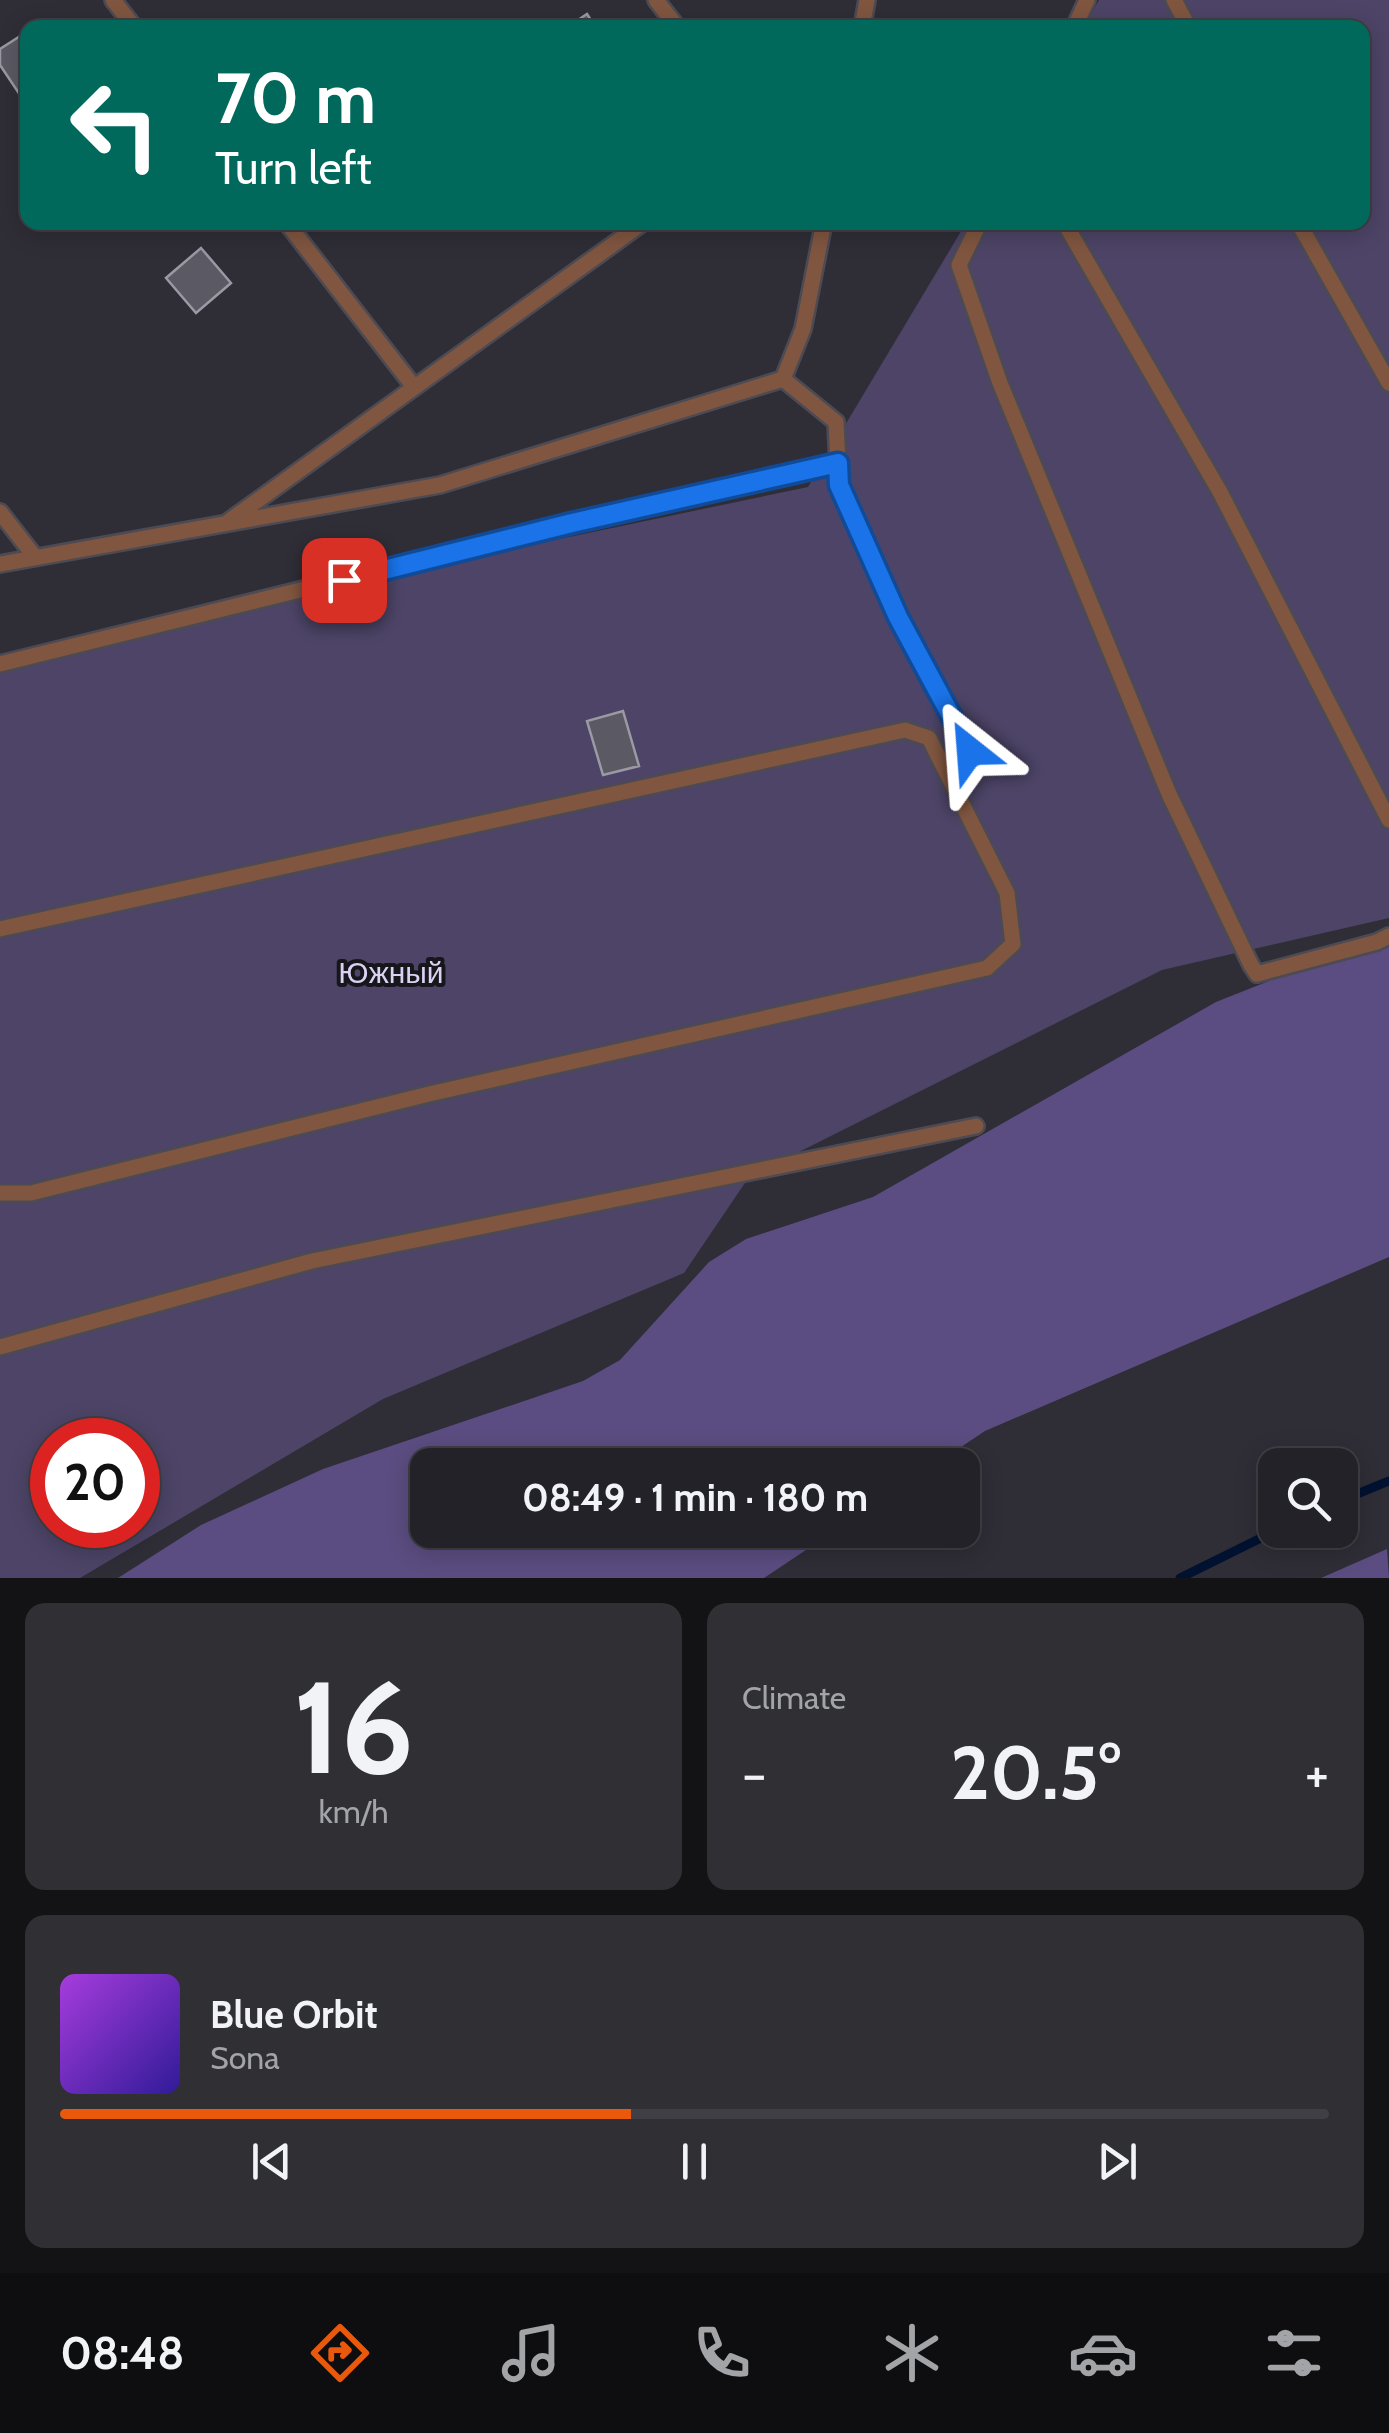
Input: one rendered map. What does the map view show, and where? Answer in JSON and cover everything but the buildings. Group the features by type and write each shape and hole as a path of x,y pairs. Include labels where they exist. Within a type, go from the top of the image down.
{"lane":[{"path":"113,0 129,20"},
{"path":"656,0 672,20"},
{"path":"292,230 414,387"},
{"path":"226,523 633,230"},
{"path":"783,379 803,329 822,230"},
{"path":"976,230 959,265 1000,383 1169,794 1251,966 1257,974 1389,936"},
{"path":"1069,230 1220,492 1389,820"},
{"path":"1303,230 1389,383"},
{"path":"783,379 836,422 839,485 898,617 970,751"},
{"path":"0,564 440,484 783,379"},
{"path":"0,664 572,523 838,463"},
{"path":"0,512 35,556"},
{"path":"0,929 905,730 929,738 962,802 1007,894 1013,944 986,968 430,1094 31,1193 0,1193"},
{"path":"0,1347 312,1261 976,1126"}],"green space":[{"name":"Южный","path":"1099,0 1389,0 1389,918 1162,970 749,1177 684,1273 383,1399 160,1531 160,1418 30,1418 30,1548 131,1548 80,1578 0,1578 0,656 808,487 962,230 1370,230 1370,20 1087,20"}],"shaded area":[{"path":"1389,933 1389,1257 985,1431 960,1448 410,1448 410,1548 809,1548 764,1578 118,1578 201,1525 323,1469 583,1381 620,1360 709,1262 746,1239 873,1197 1216,1002"},
{"path":"1387,1549 1389,1578 1321,1578"}],"waterway":[{"path":"1358,1494 1389,1481"},
{"path":"1180,1578 1258,1539"}],"route":[{"path":"344,580 838,463 839,485 898,617 970,751"}]}
